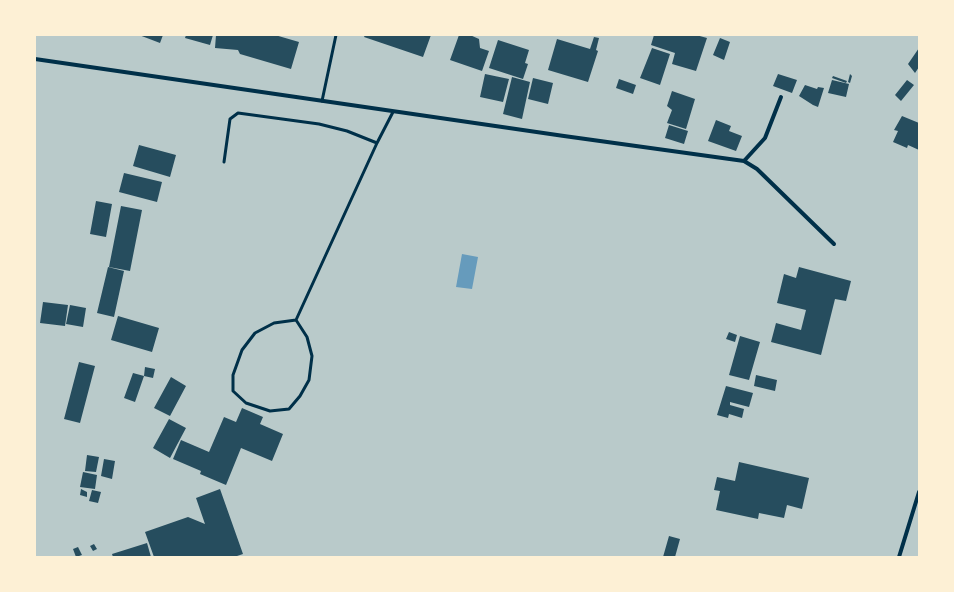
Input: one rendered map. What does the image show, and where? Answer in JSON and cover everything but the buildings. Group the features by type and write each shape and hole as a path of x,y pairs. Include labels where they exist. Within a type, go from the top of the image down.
{"street":[{"path":"35,59 393,112 744,161 757,169 834,244"},
{"path":"744,161 765,138 781,97"},
{"path":"899,557 919,492"}],"lane":[{"path":"322,101 336,35"},
{"path":"296,320 377,143 393,112"},
{"path":"224,162 230,119 238,113 319,124 347,131 377,143"},
{"path":"296,320 307,337 312,356 309,380 300,396 289,409 270,411 246,403 233,391 233,375 242,350 255,333 274,323 296,320"}],"shaded area":[{"path":"35,35 919,35 919,557 35,557"}],"water":[{"path":"462,254 478,257 472,289 456,287"}]}
